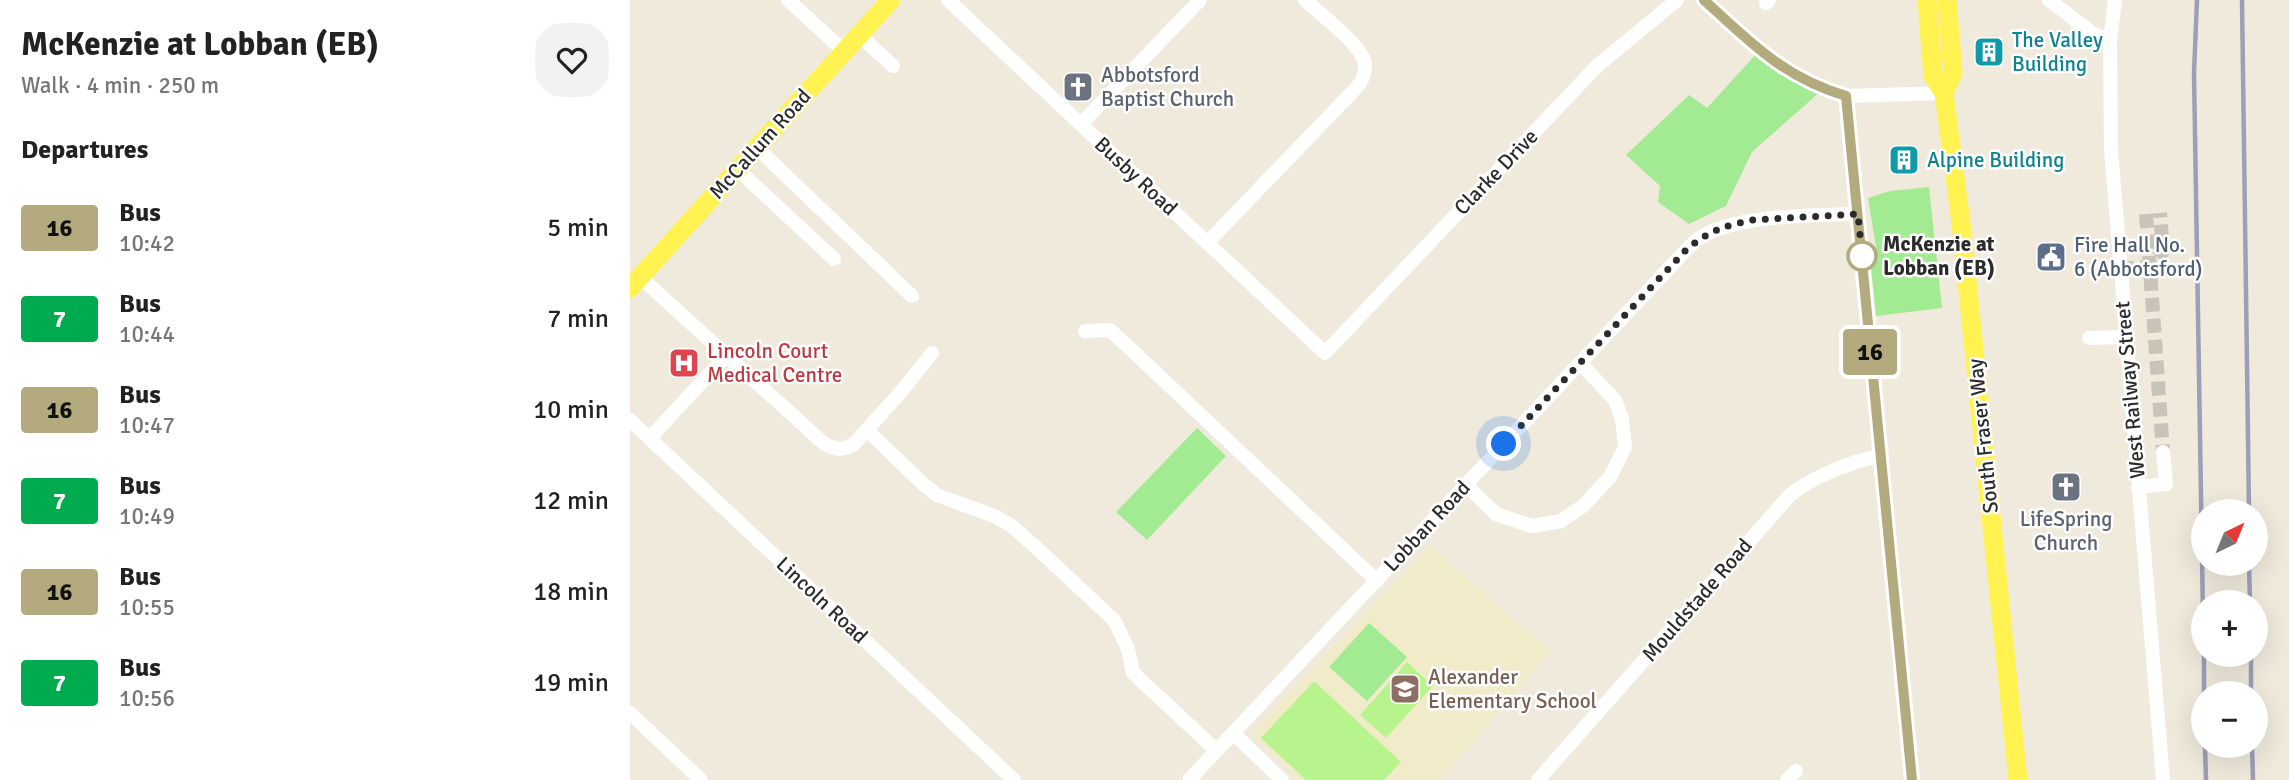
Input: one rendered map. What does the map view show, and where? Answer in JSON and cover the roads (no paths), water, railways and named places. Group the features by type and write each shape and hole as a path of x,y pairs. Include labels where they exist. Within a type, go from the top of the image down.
{"main road":[{"name":"McCallum Road","path":"635,282 891,0"},
{"name":"South Fraser Way","path":"1927,0 1933,76 1944,93 1961,223 2018,780"},
{"name":"South Fraser Way","path":"1944,93 1953,73 1947,0"}],"street":[{"path":"788,0 844,51"},
{"name":"Busby Road","path":"948,0 1325,352"},
{"path":"1081,124 1200,0"},
{"path":"1208,242 1359,85 1365,73 1365,62 1359,51 1305,0"},
{"name":"Clarke Drive","path":"1325,352 1597,66 1677,0"},
{"path":"1704,0 1776,64 1811,83 1846,96 1944,93"},
{"path":"2049,0 2091,32 2110,41"},
{"name":"West Railway Street","path":"2115,0 2110,41 2110,150 2163,780"},
{"path":"859,35 893,66"},
{"path":"1846,96 1912,780"},
{"path":"757,148 912,296"},
{"path":"737,169 834,259"},
{"name":"Lobban Road","path":"1189,780 1686,250 1703,236 1752,220 1858,214"},
{"path":"635,282 726,356 832,449 847,448 854,444 932,353"},
{"path":"1090,331 1110,330 1377,581"},
{"path":"2089,338 2125,337"},
{"path":"650,438 726,356"},
{"path":"1466,485 1496,514 1532,526 1561,521 1583,506 1610,477 1625,447 1622,419 1615,400 1580,363"},
{"name":"Lincoln Road","path":"630,420 1014,780"},
{"path":"867,430 937,495 982,510 1012,526 1114,620 1128,649 1133,673 1216,750"},
{"path":"2138,487 2166,484 2163,452"},
{"name":"Mouldstade Road","path":"1538,780 1790,495 1813,480 1865,459 1880,456"},
{"path":"630,713 701,780"},
{"path":"1233,733 1282,780"}],"tunnel":[{"path":"2120,269 2151,266 2163,251 2160,213"},
{"path":"2146,214 2163,452"}],"railway":[{"path":"2197,0 2194,73 2203,590"},
{"path":"2242,0 2249,499"},
{"path":"2249,576 2250,590"},
{"path":"2204,667 2204,681"},
{"path":"2251,667 2251,681"},
{"path":"2205,758 2206,780"},
{"path":"2252,758 2253,780"}],"place":[{"name":"The Valley Building","path":"1989,52"},
{"name":"Abbotsford Baptist Church","path":"1078,87"},
{"name":"Alpine Building","path":"1904,160"},
{"name":"McKenzie at Lobban (EB)","path":"1862,256"},
{"name":"Fire Hall No. 6 (Abbotsford)","path":"2051,257"},
{"name":"Lincoln Court Medical Centre","path":"684,363"},
{"name":"LifeSpring Church","path":"2066,487"},
{"name":"Alexander Elementary School","path":"1405,689"}]}
